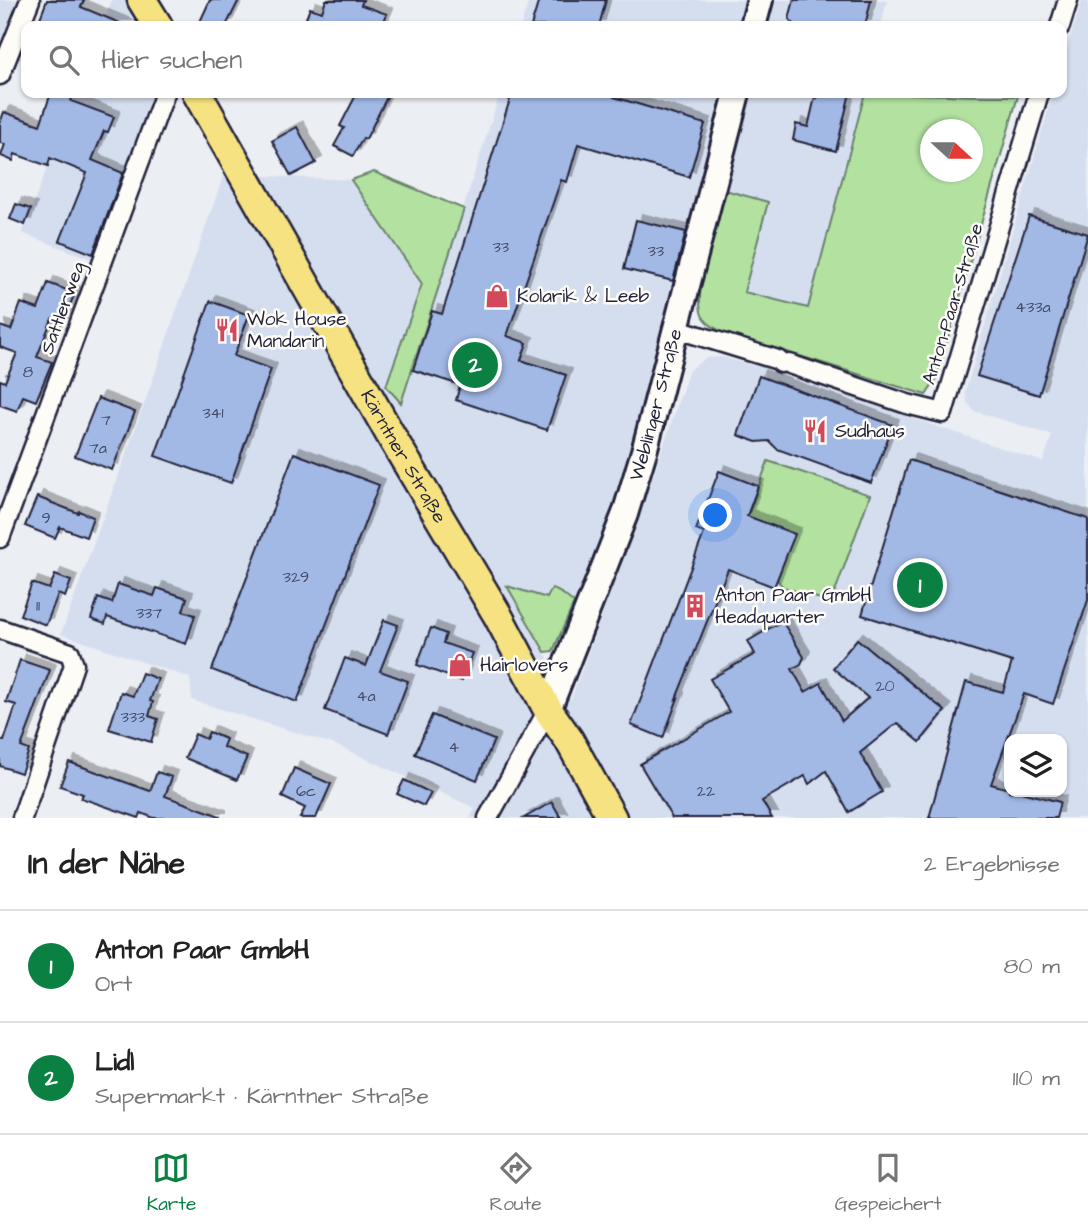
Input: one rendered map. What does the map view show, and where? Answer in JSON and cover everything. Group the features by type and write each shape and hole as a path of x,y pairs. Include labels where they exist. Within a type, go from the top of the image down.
{"main road":[{"path":"142,0 155,21"},
{"name":"Kärntner Straße","path":"200,98 612,818"}],"street":[{"path":"22,21 30,0"},
{"path":"755,21 760,0"},
{"path":"1062,21 1068,0"},
{"path":"0,75 21,22"},
{"name":"Sattlerweg","path":"0,538 163,98"},
{"name":"Weblinger Straße","path":"548,710 625,514 677,329 736,98"},
{"name":"Anton-Paar-Straße","path":"677,329 943,414 1038,98"},
{"path":"0,629 70,653 74,665 22,818"},
{"path":"488,818 548,710"}],"shaded area":[{"path":"0,0 30,0 21,21 0,75"},
{"path":"112,0 142,0 155,21 104,21"},
{"path":"529,0 887,0 882,21 523,21"},
{"path":"1082,0 1088,0 1088,818 470,818 475,808 336,745 192,700 190,678 61,634 224,174 351,180 422,284 386,386 401,403 498,98 864,98 808,308 744,292 768,202 703,184 629,473 576,604 552,589 547,598 508,587 571,699 647,494 689,370 706,358 721,357 759,367 1043,462 1052,435 974,411 967,402 965,392 1052,98 1067,98 1067,49"},
{"path":"74,98 173,98 166,107 107,265 22,233"}],"green space":[{"path":"864,98 1017,98 936,380 926,395 722,332 705,320 700,304 700,289 722,190 768,202 744,292 808,308"},
{"path":"374,172 464,209 401,403 386,386 422,284 351,180"},
{"path":"768,461 870,495 835,592 829,599 823,600 783,587 777,580 794,534 738,543"},
{"path":"507,586 547,598 552,588 574,603 553,651 545,652"}],"building":[{"path":"47,0 84,0 81,7 115,21 39,21"},
{"path":"210,0 239,0 228,21 200,21"},
{"path":"326,0 363,0 361,5 387,14 384,21 305,21 310,8 322,12"},
{"path":"539,0 606,0 600,21 533,21"},
{"path":"794,0 871,0 866,21 789,19"},
{"path":"49,98 72,98 71,101 114,117 108,132 104,131 92,160 123,173 93,254 60,241 87,173 50,158 48,166 15,154 13,161 1,156 5,144 0,143 0,123 4,112 40,125"},
{"path":"354,98 386,98 366,139 363,138 353,156 334,146 344,128 340,126"},
{"path":"510,98 617,98 705,124 689,177 578,144 567,182 561,180 507,336 527,343 521,360 566,375 547,430 456,400 460,385 413,370 432,311 442,314"},
{"path":"815,98 849,98 836,151 793,140 796,124 808,127"},
{"path":"297,127 316,163 291,176 272,141"},
{"path":"16,204 31,209 25,225 10,219"},
{"path":"1029,216 1088,234 1039,395 977,376"},
{"path":"636,220 686,232 673,281 624,269"},
{"path":"48,283 75,293 62,324 52,319 37,357 52,362 36,401 23,396 17,411 0,405 0,380 5,382 17,353 0,347 0,326 11,330 21,303 38,309"},
{"path":"210,301 249,315 234,356 271,369 231,483 155,456"},
{"name":"Sudhaus","path":"759,376 893,425 871,483 777,449 769,441 756,442 738,435"},
{"path":"98,398 135,412 112,470 75,456"},
{"path":"294,453 379,485 297,702 212,670"},
{"path":"909,460 1088,519 1088,600 1053,704 1024,694 1009,734 1004,734 1004,749 991,784 1004,788 1004,797 1040,797 1060,802 1056,818 929,818 966,682 1003,692 1012,662 862,615"},
{"name":"Anton Paar GmbH Headquarter","path":"719,471 758,486 747,516 795,534 774,587 728,569 663,738 631,725 704,533 696,530"},
{"path":"37,497 93,517 86,537 60,527 55,538 25,526"},
{"path":"55,575 71,581 65,597 58,594 46,625 20,615 32,583 49,589"},
{"path":"118,584 154,596 157,588 187,598 183,611 195,615 186,644 107,617 105,624 91,619 98,598 112,603"},
{"path":"384,620 398,625 380,671 408,681 388,734 325,710 345,658 366,666"},
{"path":"782,621 804,657 801,664 792,669 805,692 821,683 842,721 868,698 833,668 857,639 945,711 920,742 897,723 860,753 882,792 849,812 826,771 809,784 805,776 762,801 772,818 672,818 640,764 729,712 710,679 755,654 748,641"},
{"path":"431,628 446,634 443,643 472,653 462,681 417,665"},
{"path":"20,660 50,670 21,747 29,750 21,773 0,766 0,740 4,741 16,705 6,702"},
{"path":"142,673 158,679 150,701 153,702 149,716 158,719 151,742 109,729 121,692 133,696"},
{"path":"432,715 494,740 477,780 415,754"},
{"path":"209,732 226,739 223,747 247,757 237,780 185,758 195,734 206,739"},
{"path":"69,762 150,791 157,772 172,777 165,796 220,818 154,818 141,813 139,818 81,798 83,794 60,786"},
{"path":"294,768 331,784 316,818 300,818 305,808 282,797"},
{"path":"404,780 431,793 424,806 397,794"},
{"path":"552,802 561,818 524,818"}],"place":[{"name":"Kolarik & Leeb","path":"497,296"},
{"name":"Wok House Mandarin","path":"227,330"},
{"name":"Lidl","path":"475,365"},
{"name":"Sudhaus","path":"815,431"},
{"name":"Anton Paar GmbH","path":"920,585"},
{"name":"Anton Paar GmbH Headquarter","path":"695,606"},
{"name":"Hairlovers","path":"460,665"}]}
